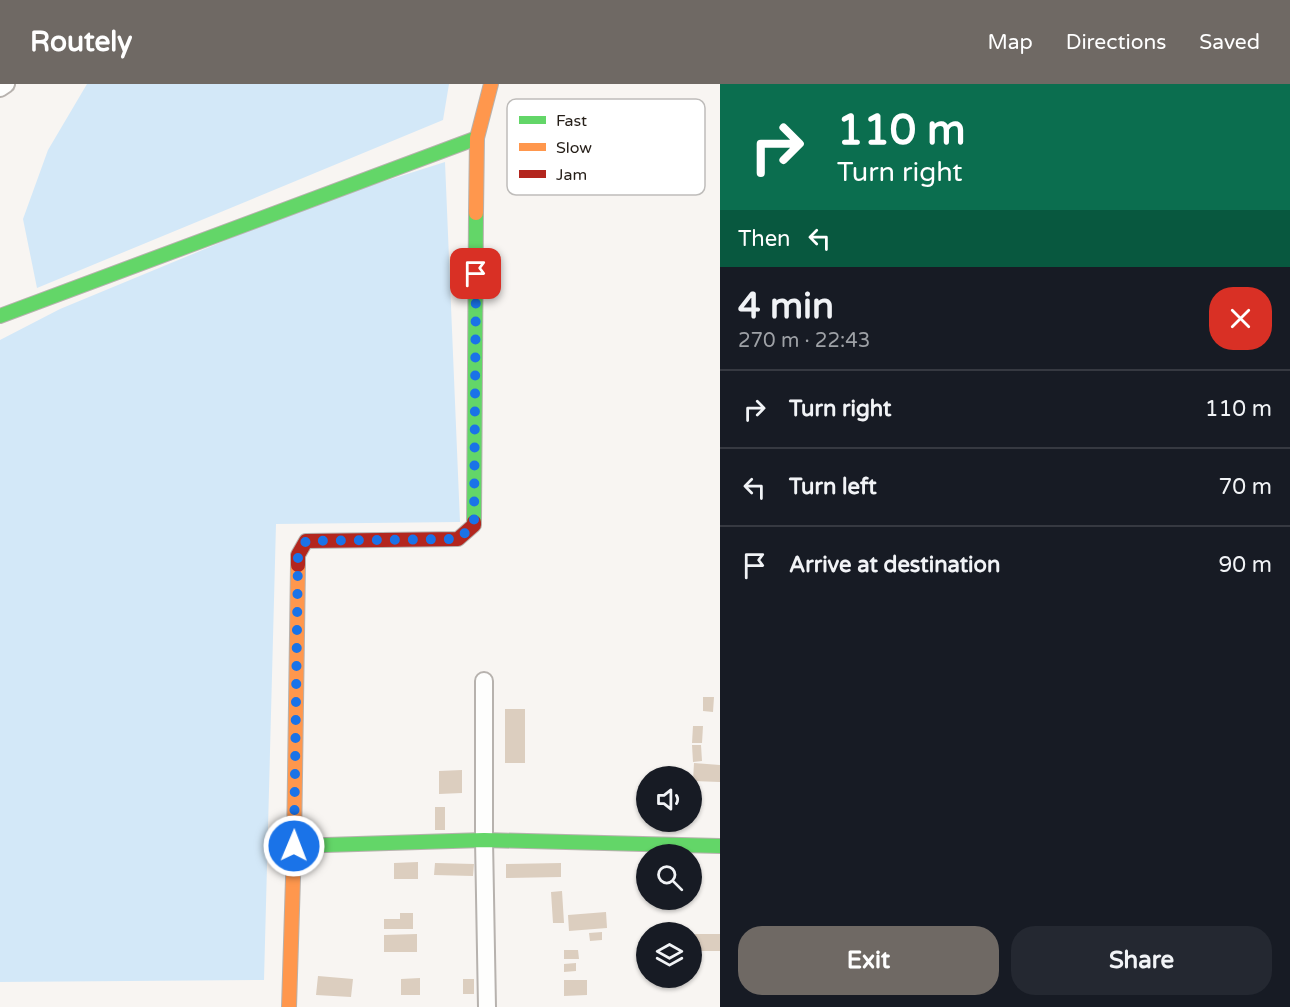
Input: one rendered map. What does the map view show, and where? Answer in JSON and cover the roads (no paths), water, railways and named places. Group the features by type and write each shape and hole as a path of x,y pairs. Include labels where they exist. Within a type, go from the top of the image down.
{"street":[{"path":"0,88 6,84"},
{"path":"289,1007 298,555 306,541 458,539 474,525 477,138 491,84"},
{"path":"0,316 477,138"},
{"path":"484,681 484,840 488,1007"},
{"path":"294,846 484,840 720,846"}],"water":[{"path":"87,84 449,84 443,120 37,288 23,219 48,150"},
{"path":"445,162 460,522 276,524 264,980 0,982 0,340 60,309 316,203"}]}
